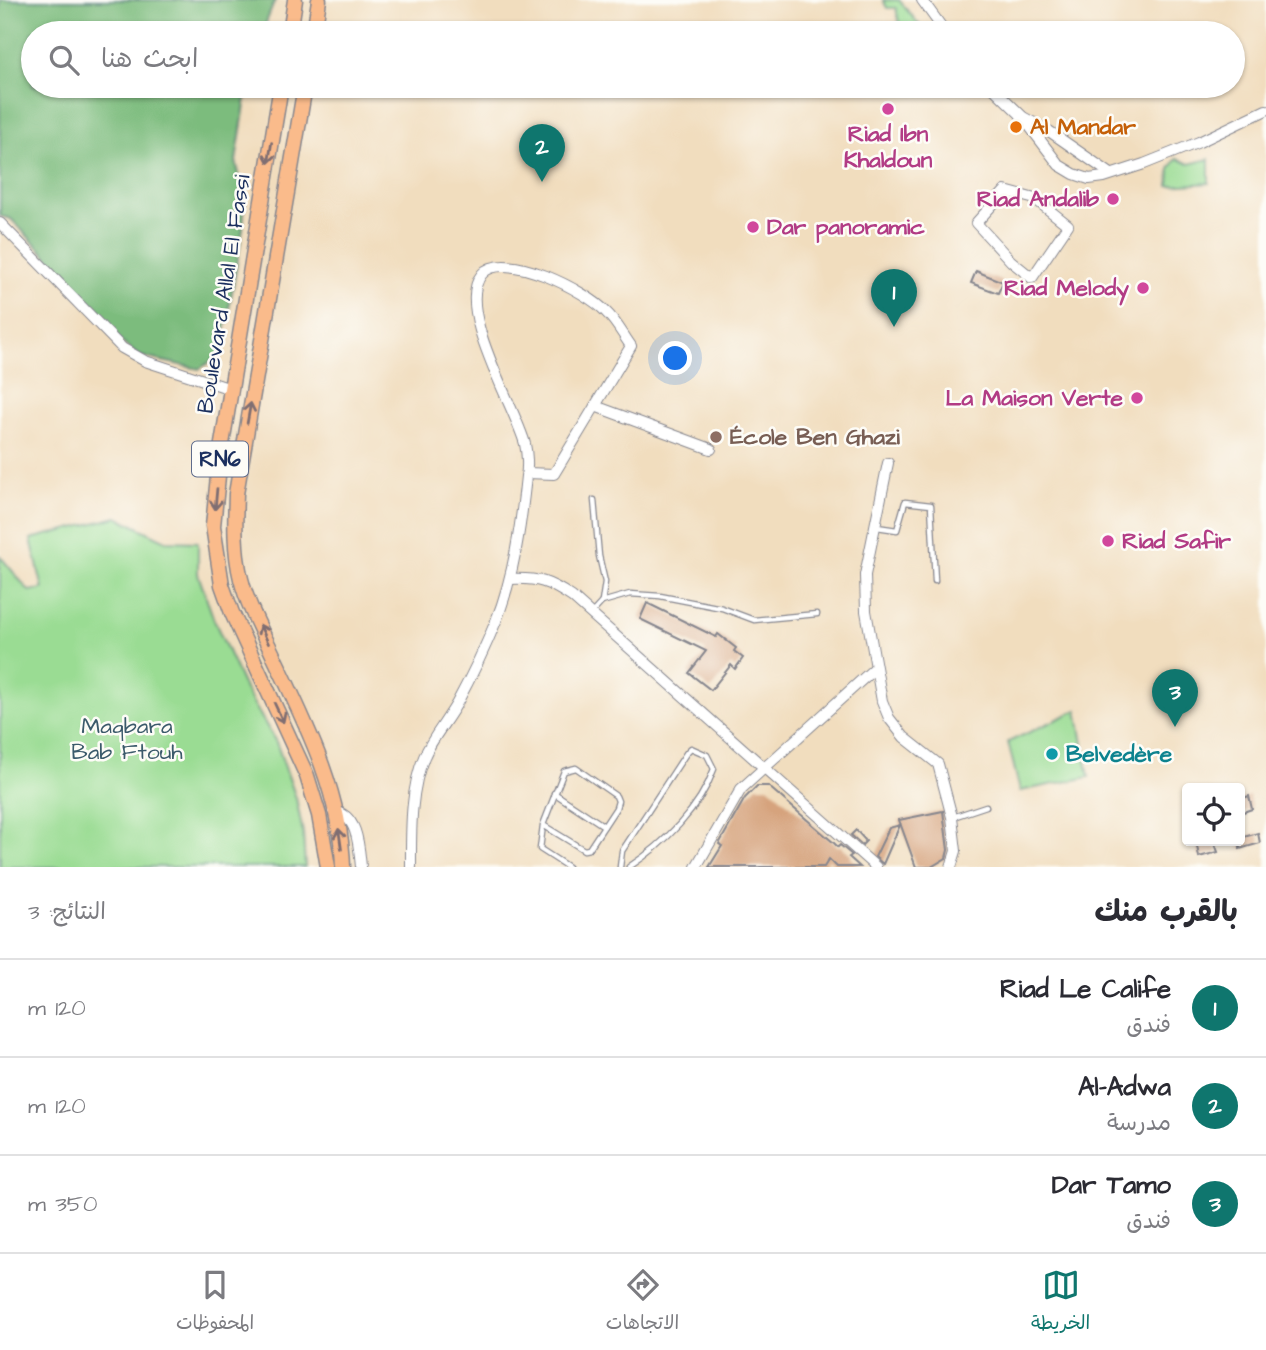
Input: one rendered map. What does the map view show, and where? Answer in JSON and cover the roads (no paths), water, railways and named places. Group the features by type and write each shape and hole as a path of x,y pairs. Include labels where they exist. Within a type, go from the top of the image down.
{"main road":[{"path":"292,21 295,0"},
{"path":"316,21 319,0"},
{"name":"Boulevard Allal El Fassi","path":"280,98 220,456 214,526 222,585 232,614 307,776 319,815 328,867"},
{"name":"Boulevard Allal El Fassi","path":"303,98 238,482 235,523 242,580 257,619 309,729 335,811 343,867"}],"street":[{"path":"922,0 937,21"},
{"path":"1003,98 1021,116 1063,169 1088,179 1144,164 1199,142 1266,110"},
{"path":"1021,116 1040,125 1111,174"},
{"path":"1057,161 1058,152 1066,146 1074,149 1081,160 1072,170 1067,170"},
{"path":"1004,191 1035,199 1069,225 1057,241 1032,278 1011,261 976,223 1004,191"},
{"path":"0,223 122,348 145,361 231,389"},
{"path":"411,867 415,785 424,756 463,691 496,621 510,579 527,473 525,445 483,341 474,308 477,286 482,275 489,269 504,265 524,268 559,282 590,299 606,312 631,346 554,474 527,473"},
{"path":"595,407 711,449"},
{"path":"888,463 865,575 866,611 882,701 895,728 938,764 952,817 957,851 951,867"},
{"path":"510,579 536,578 551,583 591,614 876,867"},
{"path":"696,867 741,789 875,668"},
{"path":"319,815 335,811 349,818 361,867"}],"lane":[{"path":"594,500 599,556 605,582 602,602"},
{"path":"876,527 897,530 905,502 931,505 935,581"},
{"path":"591,614 602,602 630,594 722,608 754,620 817,614"},
{"path":"620,867 622,851 687,752 695,748 707,755 714,769 702,792 654,850 629,867"},
{"path":"543,825 584,850 589,849 616,808 616,796 576,768 564,771 543,825 540,849 568,867"},
{"path":"554,793 604,826"},
{"path":"952,817 986,806"}],"place":[{"name":"Riad Ibn Khaldoun","path":"888,109"},
{"name":"Al Mandar","path":"1016,127"},
{"name":"Al-Adwa","path":"542,182"},
{"name":"Riad Andalib","path":"1113,199"},
{"name":"Dar panoramic","path":"753,227"},
{"name":"Riad Melody","path":"1143,288"},
{"name":"Riad Le Calife","path":"894,327"},
{"name":"La Maison Verte","path":"1137,398"},
{"name":"École Ben Ghazi","path":"716,437"},
{"name":"Riad Safir","path":"1108,541"},
{"name":"Dar Tamo","path":"1175,727"},
{"name":"Belvedère","path":"1052,754"}],"park label":[{"name":"Maqbara Bab Ftouh","path":"127,739"}]}
